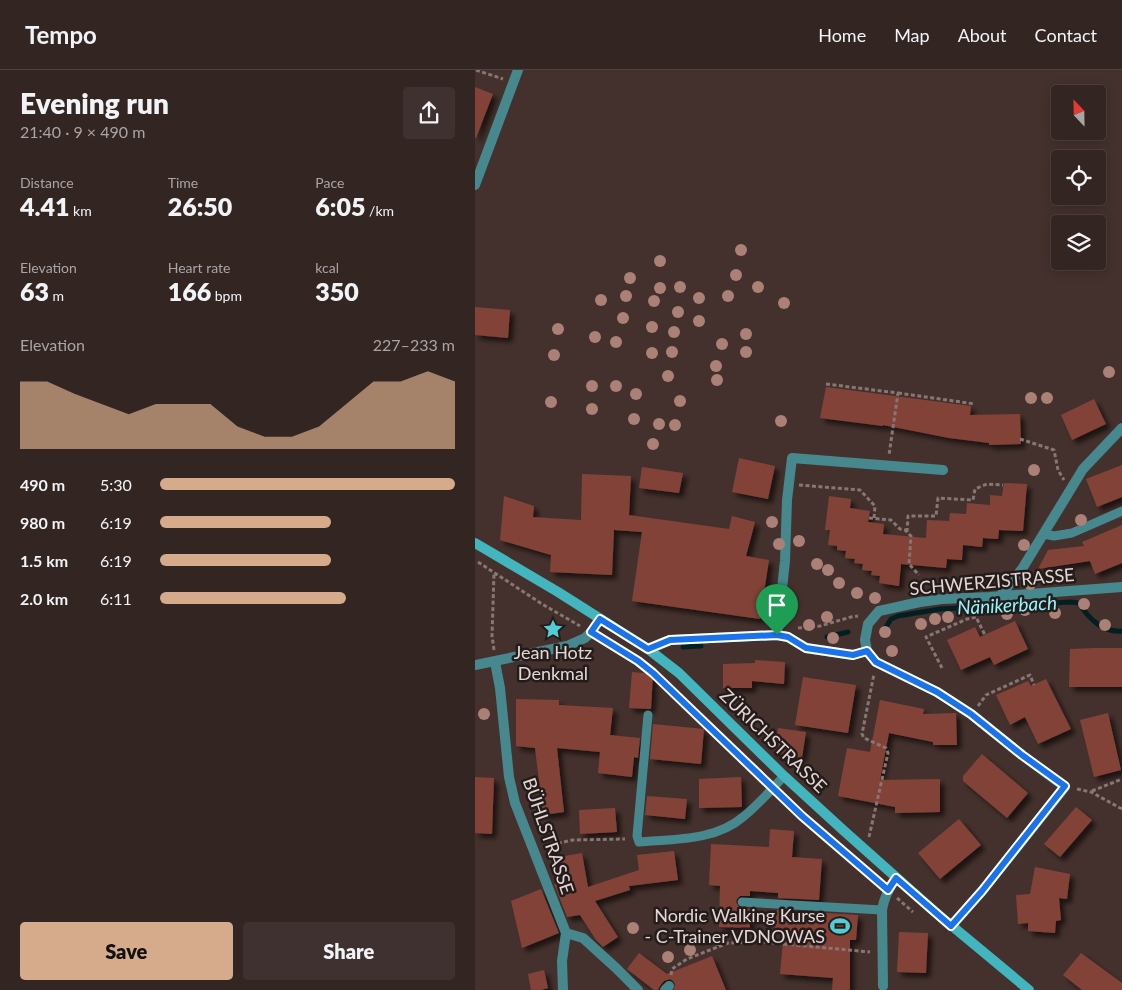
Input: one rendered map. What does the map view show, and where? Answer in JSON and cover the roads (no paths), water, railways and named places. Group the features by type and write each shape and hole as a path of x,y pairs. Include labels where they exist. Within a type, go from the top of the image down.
{"main road":[{"name":"ZÜRICHSTRASSE","path":"475,542 648,649 679,673 784,776 896,878 1029,990"}],"street":[{"path":"475,185 518,70"},
{"path":"1000,596 1023,569 1083,469 1122,428"},
{"path":"778,633 785,561 787,500 792,458 943,470"},
{"name":"SCHWERZISTRASSE","path":"867,651 865,640 868,624 879,611 939,600 1122,587"},
{"path":"475,665 567,646 585,638 600,619"},
{"path":"648,649 670,640 778,633 806,648 853,655 867,651 876,662 937,692 971,714 1022,755 1065,786 982,891 951,926"},
{"name":"BÜHLSTRASSE","path":"495,662 501,696 509,777 515,803 566,934 563,961 563,990"},
{"path":"883,986 882,910 888,890 896,878"},
{"path":"566,934 583,938 638,990"}],"lane":[{"path":"1044,534 1054,536 1072,533 1122,511"},
{"path":"648,715 637,836 639,842 712,834 728,827 742,818 784,776"},
{"path":"742,902 882,910"}],"waterway":[{"name":"Nänikerbach","path":"886,627 891,619 898,616 940,609 1071,602 1079,603 1087,614 1102,627 1109,630 1122,631"},
{"name":"Nänikerbach","path":"827,637 848,632"},
{"name":"Nänikerbach","path":"683,647 701,646"}],"place":[{"name":"Jean Hotz Denkmal","path":"553,629"},
{"name":"Nordic Walking Kurse - C-Trainer VDNOWAS","path":"840,926"}]}
